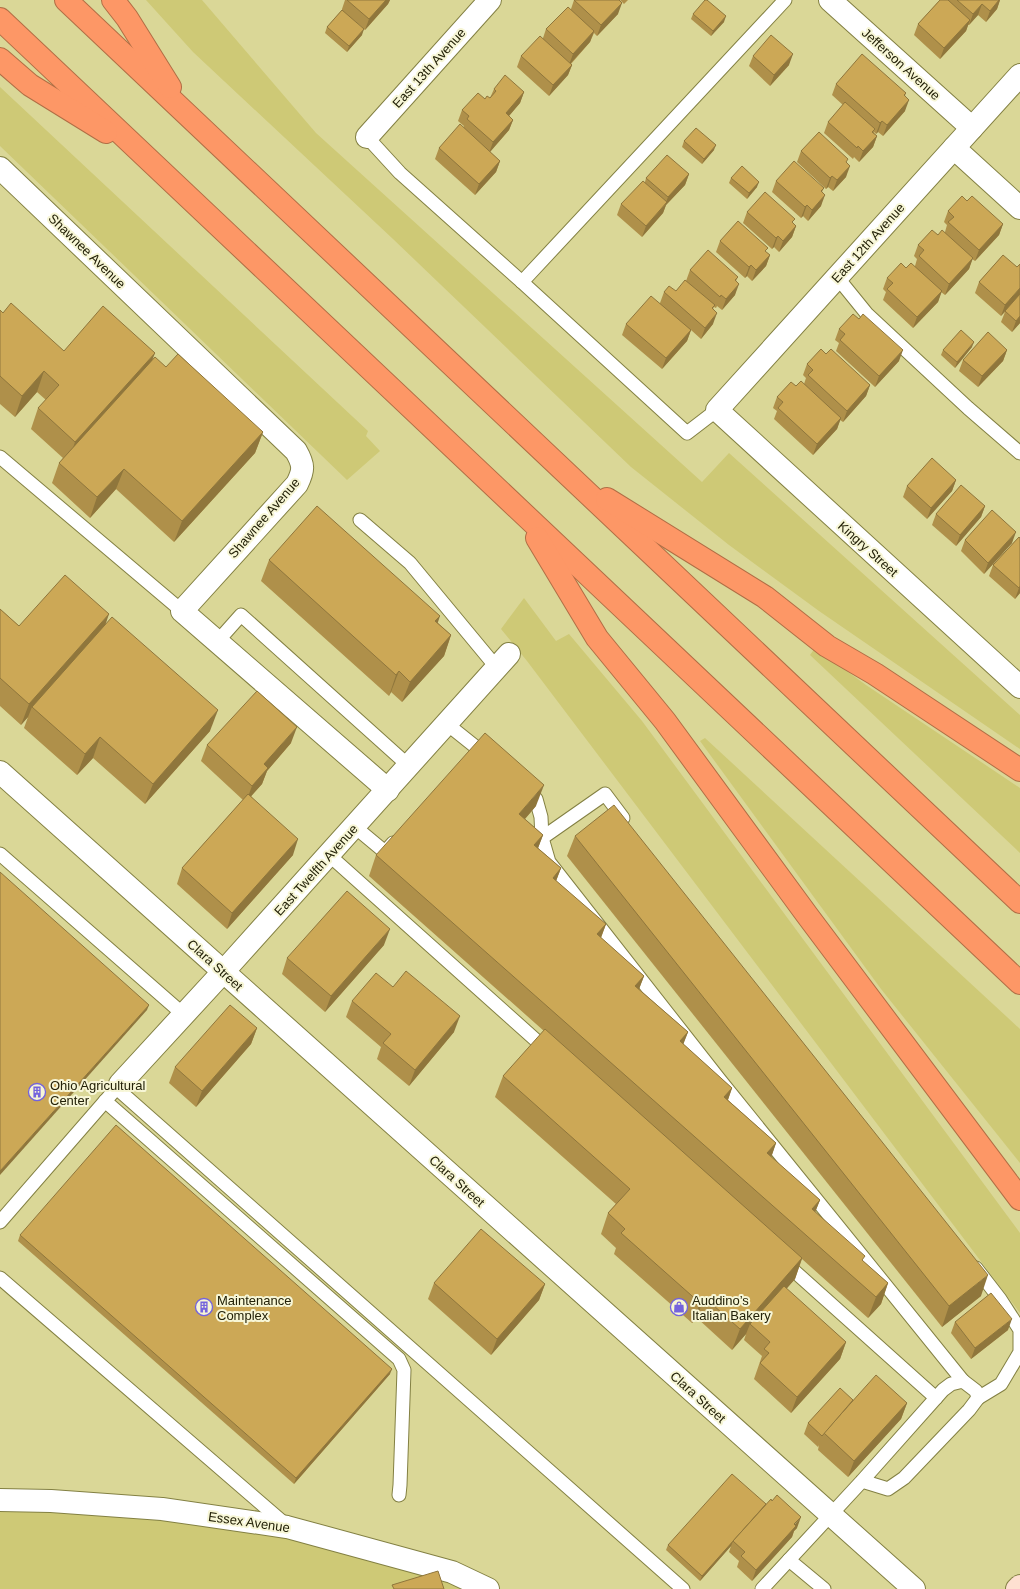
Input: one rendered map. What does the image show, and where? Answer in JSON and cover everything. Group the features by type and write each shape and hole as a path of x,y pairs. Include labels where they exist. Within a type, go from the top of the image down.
{"highway":[{"path":"66,0 1020,902"},
{"path":"113,0 127,18 185,112"},
{"path":"0,19 1020,983"},
{"path":"0,59 30,85 146,157"},
{"path":"566,473 765,597 827,646 875,674 1020,770"},
{"path":"523,514 597,638 665,722 807,915 1020,1199"}],"street":[{"name":"East 13th Avenue","path":"367,137 490,0"},
{"name":"Jefferson Avenue","path":"830,0 972,128"},
{"name":"East 12th Avenue","path":"716,410 1020,75"},
{"path":"954,148 1020,208"},
{"name":"Shawnee Avenue","path":"0,168 296,451 302,462 302,474 296,484 182,611"},
{"name":"Kingry Street","path":"716,410 1020,687"},
{"path":"182,611 388,790"},
{"name":"East Twelfth Avenue","path":"120,1084 355,827 503,661"},
{"name":"Clara Street","path":"0,772 914,1589"},
{"name":"Essex Avenue","path":"0,1500 51,1501 162,1509 288,1527 452,1572 488,1589"},
{"path":"1017,1589 1020,1586"}],"lane":[{"path":"522,282 785,0"},
{"path":"367,137 400,173 687,433 716,410"},
{"path":"837,277 867,314 968,408 1020,453"},
{"path":"0,457 182,611"},
{"path":"360,520 410,563 503,661"},
{"path":"217,642 241,615 409,766"},
{"path":"447,724 495,762"},
{"path":"468,760 478,749"},
{"path":"519,782 536,799 541,817 542,838 550,862 554,868 719,1079 964,1381 976,1390 978,1398"},
{"path":"542,838 605,794 629,825"},
{"path":"355,827 385,852 400,835"},
{"path":"0,854 184,1015"},
{"path":"329,855 555,1057"},
{"path":"0,1222 120,1084"},
{"path":"120,1084 122,1093 683,1589"},
{"path":"105,1102 399,1359 404,1370 399,1495"},
{"path":"775,1254 936,1398"},
{"path":"862,1481 888,1488 904,1478 970,1410 978,1398 1001,1384 1020,1352 1020,1330 1000,1299 966,1255"},
{"path":"0,1278 288,1527"},
{"path":"762,1589 862,1481 943,1390 951,1384 964,1381"},
{"path":"789,1560 824,1589"}],"shaded area":[{"path":"146,0 202,0 316,133 702,482 729,453 1020,715 1020,749 819,611 729,545 631,467 393,239 193,52"},
{"path":"0,87 368,431 366,436 380,451 347,480 0,146"},
{"path":"524,598 556,641 569,634 642,721 1020,1233 1020,1313 527,661 501,629"},
{"path":"815,648 866,685 1020,788 1020,853 810,655"},
{"path":"705,738 1020,1029 1020,1163 881,989 700,741"},
{"path":"0,1500 287,1527 488,1589 0,1589"}],"building":[{"path":"347,0 386,0 369,19"},
{"path":"574,0 619,0 622,3 601,25"},
{"path":"705,0 707,0 726,16 713,31 693,14"},
{"path":"940,0 948,0 970,20 944,48 918,24"},
{"path":"957,0 999,0 990,11 982,4 973,14"},
{"path":"568,7 594,31 573,54 546,29"},
{"path":"342,10 364,29 349,46 327,27"},
{"path":"771,35 793,54 774,75 753,56"},
{"path":"540,36 572,65 553,85 521,56"},
{"path":"862,54 906,93 904,95 909,100 887,125 882,121 880,123 836,84"},
{"path":"505,75 524,92 506,113 513,120 493,142 467,119 469,116 462,110 478,93 485,99 487,96 490,98 496,91 494,89"},
{"path":"845,102 875,129 872,132 877,136 863,151 858,146 857,148 828,122"},
{"path":"460,124 500,161 479,184 439,148"},
{"path":"696,128 716,145 704,159 684,141"},
{"path":"819,132 848,159 846,162 850,166 837,180 832,176 830,178 801,151"},
{"path":"667,155 689,174 668,197 646,178"},
{"path":"794,161 824,188 821,191 825,195 812,210 807,205 805,207 776,181"},
{"path":"742,166 759,182 749,193 731,178"},
{"path":"643,181 667,202 646,226 621,204"},
{"path":"765,192 795,219 792,222 796,226 783,241 778,236 776,238 747,212"},
{"path":"962,196 967,201 972,196 1003,224 979,250 948,222 954,217 948,211"},
{"path":"738,221 768,248 765,251 770,255 756,270 751,265 749,267 720,241"},
{"path":"932,230 938,235 942,230 973,258 949,284 919,256 924,250 918,245"},
{"path":"708,250 738,277 735,280 739,284 726,299 721,295 720,297 690,270"},
{"path":"1003,255 1017,267 1020,264 1020,288 1005,305 979,282"},
{"path":"901,263 906,268 911,263 942,291 917,317 887,289 893,283 887,278"},
{"path":"685,280 715,305 712,308 717,313 705,328 664,292 669,286 676,291"},
{"path":"1020,294 1020,316 1016,321 1005,311"},
{"path":"651,296 691,330 666,358 626,324"},
{"path":"11,303 64,351 103,306 155,353 75,442 38,408 59,385 44,371 22,396 0,376 0,310 3,313"},
{"path":"853,314 859,319 863,314 903,350 879,376 840,340 845,334 839,329"},
{"path":"961,330 974,342 957,362 943,350"},
{"path":"988,332 1007,350 982,376 963,360"},
{"path":"821,349 826,354 831,349 870,385 847,411 808,375 813,370 807,364"},
{"path":"178,354 263,432 182,521 124,469 97,497 59,463 155,357 166,367"},
{"path":"801,381 841,418 817,444 778,408 783,402 777,397 791,382 796,386"},
{"path":"932,458 956,480 931,508 907,486"},
{"path":"961,485 985,506 960,535 936,514"},
{"path":"317,506 440,616 435,621 451,635 410,682 399,671 396,675 269,560"},
{"path":"992,510 1016,532 988,563 965,540"},
{"path":"1019,537 1020,586 1019,588 993,565"},
{"path":"65,575 109,614 29,704 0,678 0,609 19,626"},
{"path":"112,617 218,710 153,784 100,737 85,754 32,707"},
{"path":"257,691 297,727 264,764 268,768 252,786 207,745"},
{"path":"485,733 544,785 519,814 543,835 534,845 561,868 553,878 606,924 597,934 644,976 635,986 688,1032 680,1041 732,1088 724,1097 776,1143 767,1153 820,1200 812,1209 865,1256 862,1260 888,1283 876,1297 376,855"},
{"path":"248,794 298,839 232,913 182,868"},
{"path":"614,805 988,1275 949,1306 575,836"},
{"name":"Ohio Agricultural Center","path":"0,872 149,1005 0,1171"},
{"path":"347,891 390,929 331,996 287,958"},
{"path":"406,971 460,1016 415,1070 383,1043 391,1034 352,1001 376,973 393,987"},
{"path":"230,1005 257,1028 202,1091 175,1067"},
{"path":"545,1029 802,1258 740,1329 704,1297 700,1303 621,1233 625,1229 608,1213 630,1189 503,1076"},
{"name":"Maintenance Complex","path":"116,1125 392,1369 296,1478 20,1235"},
{"path":"481,1229 545,1284 497,1339 434,1283"},
{"path":"784,1286 846,1342 797,1397 760,1363 769,1353 764,1349 770,1342 750,1324"},
{"path":"991,1293 1012,1319 975,1348 955,1322"},
{"path":"876,1375 907,1403 854,1461 824,1433"},
{"path":"840,1388 853,1400 822,1436 808,1423"},
{"path":"732,1474 766,1504 702,1576 668,1545"},
{"path":"777,1495 801,1517 794,1524 796,1526 756,1570 741,1556 745,1552 733,1541 771,1499 772,1501"},
{"path":"438,1571 444,1589 394,1589 392,1585"}],"place":[{"name":"Ohio Agricultural Center","path":"37,1092"},
{"name":"Maintenance Complex","path":"204,1307"},
{"name":"Auddino’s Italian Bakery","path":"679,1307"}]}
